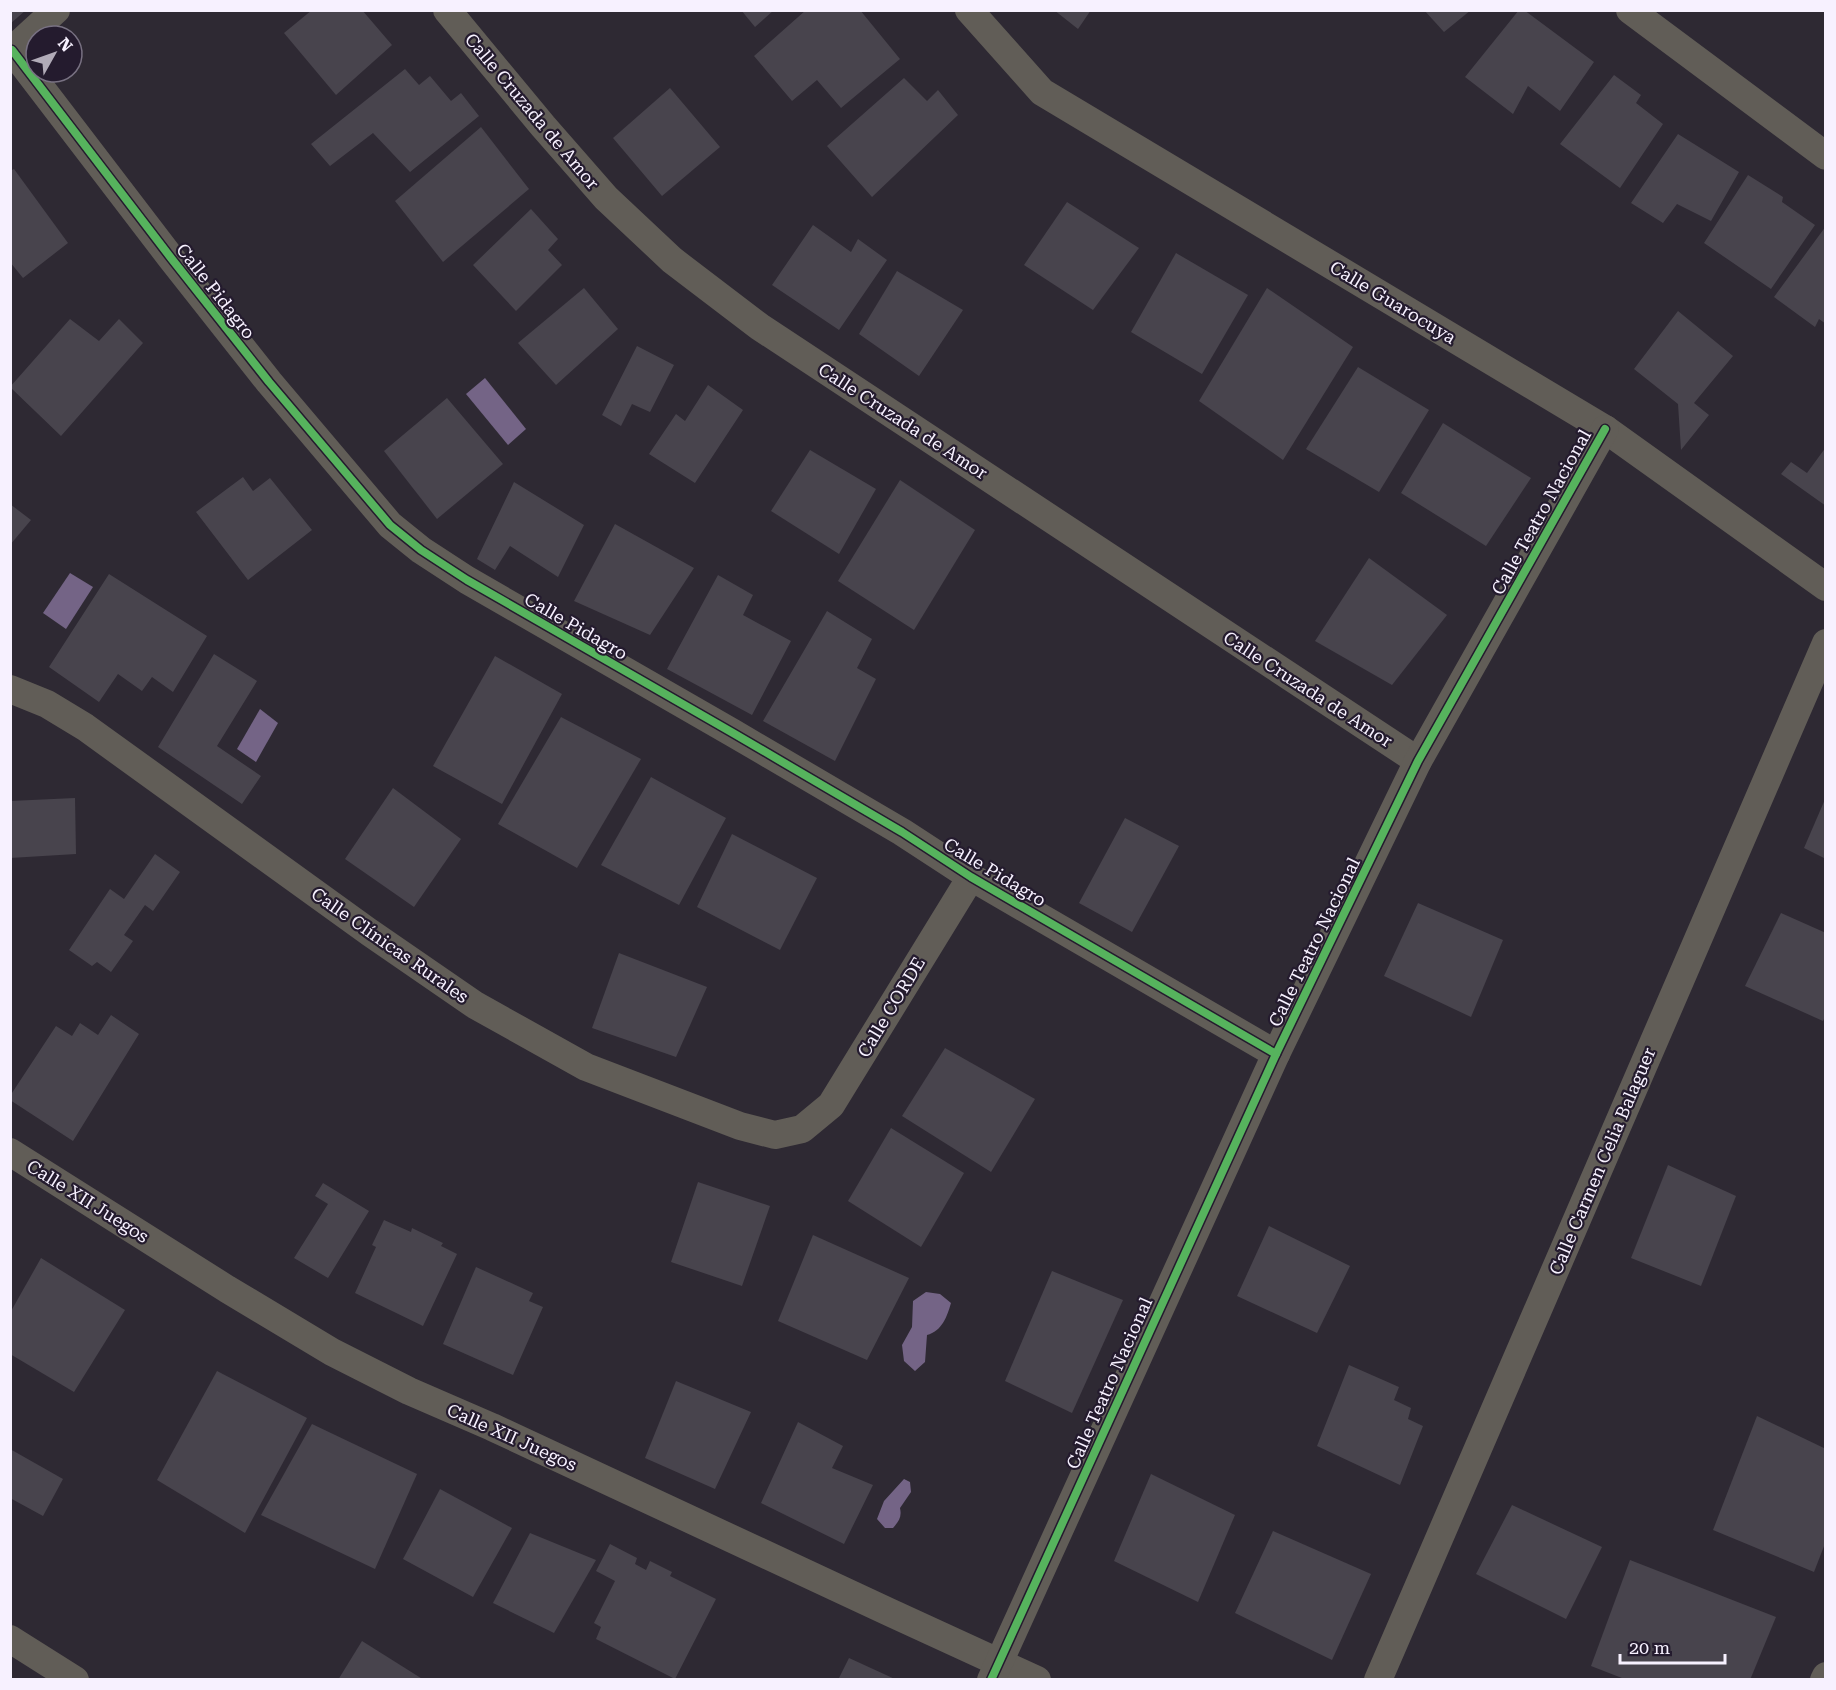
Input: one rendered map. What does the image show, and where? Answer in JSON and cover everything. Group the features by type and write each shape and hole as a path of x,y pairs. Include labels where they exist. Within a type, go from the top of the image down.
{"street":[{"path":"11,51 56,10"},
{"name":"Calle Cruzada de Amor","path":"447,10 606,198 672,260 760,327 1418,761"},
{"name":"Calle Guarocuya","path":"969,10 1042,92 1605,429 1826,587"},
{"path":"1630,10 1826,156"},
{"name":"Calle Pidagro","path":"11,51 269,382 390,525 421,550 467,580 902,832 971,877 1276,1054"},
{"name":"Calle Teatro Nacional","path":"995,1670 1276,1054 1418,761 1605,429"},
{"name":"Calle Carmen Celia Balaguer","path":"1378,1680 1826,643"},
{"name":"Calle Clínicas Rurales","path":"10,689 47,704 86,727 369,932 475,1005 566,1056 586,1067 740,1126 775,1135 802,1130"},
{"name":"Calle CORDE","path":"802,1130 831,1105 971,877"},
{"name":"Calle XII Juegos","path":"10,1152 226,1289 342,1357 409,1391 492,1427 889,1612 995,1670 1037,1680"},
{"path":"10,1639 75,1680"}],"shaded area":[{"path":"485,378 526,429 508,445 466,394"},
{"path":"70,573 93,587 66,629 43,613"},
{"path":"260,709 278,723 256,762 237,749"},
{"path":"926,1292 940,1294 951,1303 940,1327 927,1335 925,1362 915,1371 904,1361 902,1345 912,1327 913,1301"},
{"path":"904,1479 910,1482 911,1492 900,1508 897,1523 893,1528 885,1528 877,1519 884,1501"}],"building":[{"path":"10,10 26,10 10,24"},
{"path":"312,10 362,10 392,45 336,95 284,33"},
{"path":"741,10 774,10 755,27"},
{"path":"806,10 860,10 900,59 841,108 817,80 792,101 754,56"},
{"path":"1054,10 1091,10 1078,29"},
{"path":"1424,10 1471,10 1444,32"},
{"path":"1519,10 1524,10 1594,62 1560,111 1528,86 1513,114 1465,77"},
{"path":"405,69 419,85 430,76 451,101 461,93 479,116 410,172 373,133 330,166 311,144"},
{"path":"1614,75 1641,95 1636,103 1663,124 1620,188 1560,144"},
{"path":"904,78 927,101 938,90 958,115 872,197 827,146"},
{"path":"670,88 720,147 662,196 613,138"},
{"path":"481,127 529,189 443,262 395,201"},
{"path":"1678,134 1739,172 1711,221 1677,204 1663,223 1631,203"},
{"path":"14,169 68,243 23,278 10,262 10,171"},
{"path":"1748,175 1783,197 1782,202 1815,225 1771,289 1704,243"},
{"path":"1067,202 1139,248 1093,310 1024,265"},
{"path":"531,209 558,239 548,250 562,265 516,311 473,265"},
{"path":"813,225 851,252 858,239 887,260 839,330 772,285"},
{"path":"1826,226 1826,324 1819,319 1815,327 1774,297"},
{"path":"1176,253 1248,295 1202,374 1131,332"},
{"path":"897,271 963,310 919,376 859,334"},
{"path":"584,288 618,329 556,385 518,343"},
{"path":"1267,288 1353,347 1283,460 1199,401"},
{"path":"1678,311 1733,356 1694,403 1709,415 1681,450 1678,404 1634,369"},
{"path":"70,319 99,341 119,319 143,343 61,436 10,387"},
{"path":"637,346 674,365 650,412 632,404 621,426 602,415"},
{"path":"1358,367 1429,410 1379,492 1306,449"},
{"path":"708,385 743,410 695,483 649,454 676,414 685,421"},
{"path":"447,398 503,464 437,519 384,451"},
{"path":"1443,423 1531,478 1486,546 1401,493"},
{"path":"1826,447 1826,506 1781,474 1791,462 1807,473"},
{"path":"810,450 876,489 839,554 771,511"},
{"path":"243,477 253,491 270,478 312,530 248,580 196,512"},
{"path":"900,480 975,530 914,630 838,581"},
{"path":"514,482 584,525 558,577 510,546 495,570 477,559"},
{"path":"10,504 31,520 10,545"},
{"path":"615,524 694,568 650,635 574,601"},
{"path":"1369,558 1447,615 1392,685 1315,641"},
{"path":"109,574 207,636 173,692 152,677 142,691 118,674 99,702 49,667"},
{"path":"718,575 753,595 743,615 791,641 752,715 667,669"},
{"path":"827,611 872,639 857,668 876,679 835,761 763,721"},
{"path":"214,654 257,681 217,746 261,776 242,804 158,747"},
{"path":"495,656 562,694 502,804 433,766"},
{"path":"561,717 641,759 577,868 498,824"},
{"path":"651,777 726,818 679,905 601,865"},
{"path":"393,788 461,839 414,907 345,859"},
{"path":"1826,797 1826,859 1804,848"},
{"path":"75,798 76,854 10,858 10,801"},
{"path":"1125,818 1179,846 1132,932 1079,903"},
{"path":"732,834 817,878 780,950 697,907"},
{"path":"155,854 180,872 153,911 145,905 124,935 133,941 111,972 97,962 92,966 69,950 110,889 124,899"},
{"path":"1418,903 1503,940 1471,1017 1384,976"},
{"path":"1781,913 1826,933 1826,1015 1823,1021 1745,986"},
{"path":"619,953 707,987 676,1057 592,1028"},
{"path":"111,1015 139,1034 73,1141 10,1100 10,1096 56,1026 72,1036 80,1023 98,1035"},
{"path":"945,1048 1035,1099 991,1172 902,1116"},
{"path":"891,1128 964,1173 921,1247 848,1201"},
{"path":"1668,1165 1736,1196 1701,1286 1631,1258"},
{"path":"698,1182 770,1206 742,1286 671,1262"},
{"path":"323,1183 369,1211 328,1278 294,1258 328,1204 315,1196"},
{"path":"384,1220 411,1232 412,1228 443,1243 441,1246 457,1254 423,1326 355,1293 376,1247 372,1245"},
{"path":"1269,1226 1350,1266 1317,1333 1237,1296"},
{"path":"813,1235 909,1278 867,1360 778,1321"},
{"path":"41,1258 125,1310 74,1392 10,1354 10,1313"},
{"path":"476,1267 533,1293 529,1301 543,1307 513,1375 443,1344"},
{"path":"1052,1271 1123,1300 1072,1413 1005,1381"},
{"path":"1349,1365 1399,1387 1394,1400 1411,1408 1408,1419 1423,1426 1400,1485 1317,1446"},
{"path":"217,1371 307,1418 245,1533 157,1480"},
{"path":"676,1381 751,1412 715,1489 645,1458"},
{"path":"1757,1416 1826,1449 1826,1541 1814,1572 1713,1530"},
{"path":"798,1422 843,1446 832,1468 873,1485 844,1544 761,1503"},
{"path":"312,1424 417,1474 375,1569 261,1515"},
{"path":"10,1449 63,1479 43,1516 10,1498"},
{"path":"1151,1474 1235,1515 1198,1602 1114,1561"},
{"path":"440,1489 512,1528 473,1597 403,1559"},
{"path":"1512,1505 1602,1547 1566,1619 1476,1574"},
{"path":"1273,1531 1371,1574 1332,1660 1235,1613"},
{"path":"530,1533 596,1560 554,1633 493,1603"},
{"path":"610,1544 637,1558 635,1564 646,1570 650,1561 672,1572 670,1576 716,1599 675,1679 596,1639 601,1627 594,1623 615,1581 596,1571"},
{"path":"1630,1560 1776,1617 1750,1680 1627,1680 1591,1666"},
{"path":"362,1641 424,1680 338,1680"},
{"path":"849,1658 897,1680 838,1680"}],"cycle path":[{"path":"12,50 269,382 390,525 421,550 467,580 902,832 971,877 1276,1054"},
{"path":"991,1680 1276,1054 1418,761 1605,429"}]}
